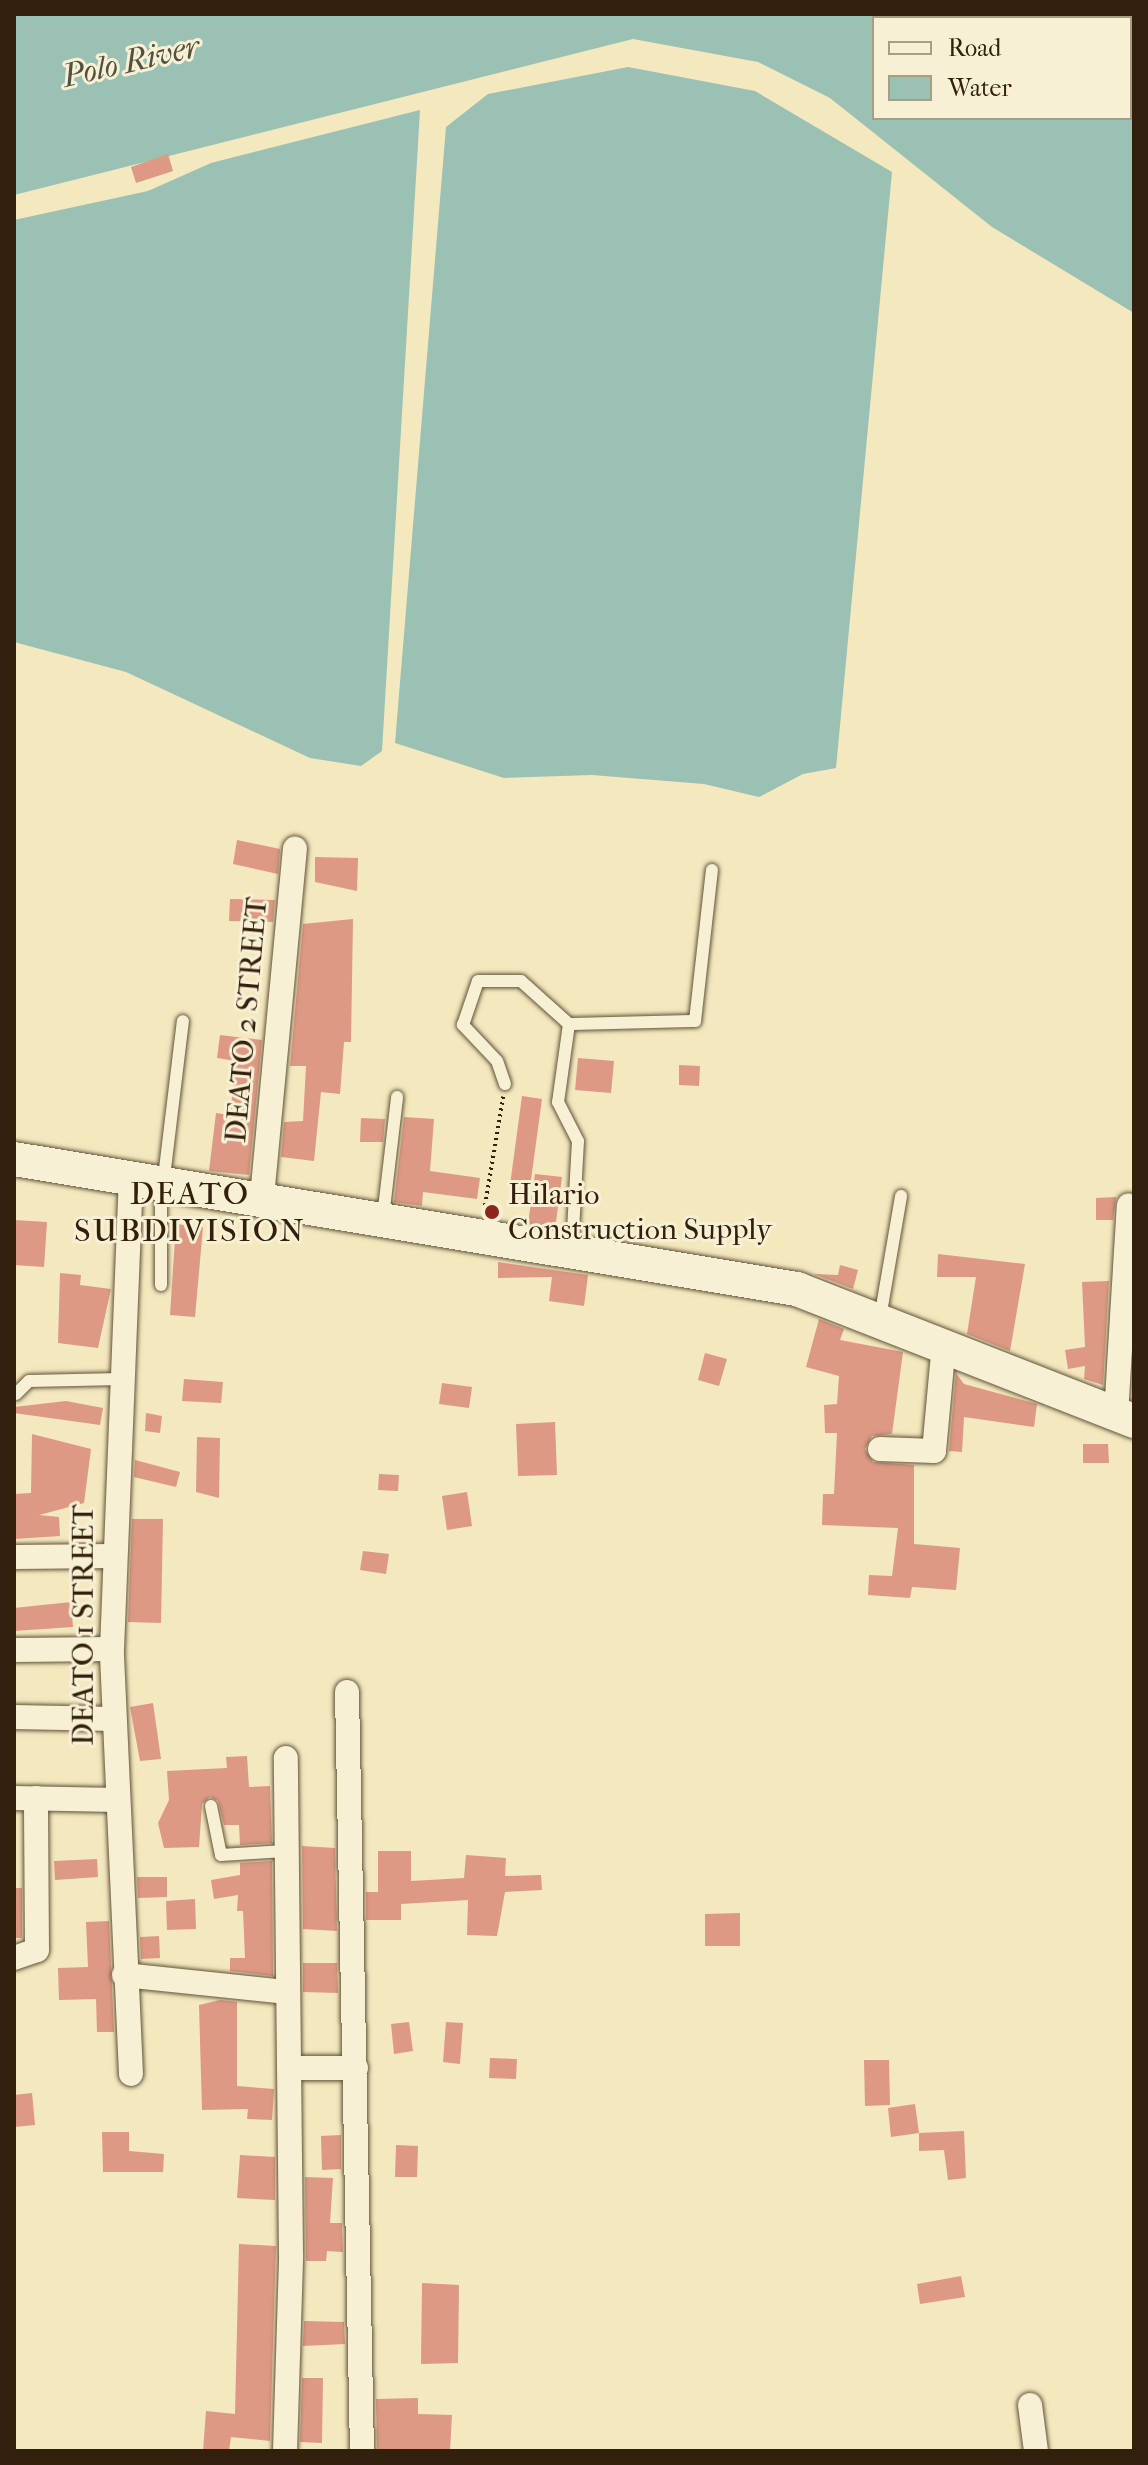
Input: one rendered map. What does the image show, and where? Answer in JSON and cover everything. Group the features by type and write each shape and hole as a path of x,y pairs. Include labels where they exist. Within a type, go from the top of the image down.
{"main road":[{"path":"14,1159 572,1248 797,1289 944,1344 1125,1418"}],"street":[{"name":"DEATO 2 STREET","path":"262,1197 295,849"},
{"name":"DEATO 1 STREET","path":"131,1176 112,1556 114,1719 131,2074"},
{"path":"1125,1418 1129,1205"},
{"path":"880,1449 934,1451 944,1344"},
{"path":"14,1557 112,1556"},
{"path":"14,1650 112,1649"},
{"path":"347,1692 362,2451"},
{"path":"14,1717 114,1719"},
{"path":"285,2451 289,2068 285,1992 286,1758"},
{"path":"14,1958 37,1950 25,1798 118,1800"},
{"path":"124,1975 285,1992"},
{"path":"289,2068 356,2068"},
{"path":"1030,2405 1036,2451"}],"lane":[{"path":"505,1084 497,1061 463,1025 478,981 521,981 569,1024 695,1021 712,870"},
{"path":"161,1285 164,1181 183,1021"},
{"path":"569,1024 558,1102 578,1141 572,1248"},
{"path":"383,1217 397,1097"},
{"path":"879,1321 901,1196"},
{"path":"16,1394 29,1381 121,1379"},
{"path":"211,1806 221,1855 285,1851"}],"path":[{"path":"480,1233 505,1084"}],"water":[{"name":"Polo River","path":"14,14 1059,16 872,16 872,120 1132,120 1134,66 1134,313 992,227 830,98 758,62 633,39 14,195"},
{"path":"628,67 755,91 892,172 836,768 803,774 759,797 704,784 592,775 504,778 395,743 446,127 488,94"},
{"path":"420,110 382,751 361,766 310,758 126,672 14,642 14,220 148,191 211,163"}],"building":[{"path":"168,154 173,171 136,183 131,167"},
{"path":"237,840 280,849 278,874 233,864"},
{"path":"315,857 358,858 357,891 315,882"},
{"path":"230,899 275,900 273,922 229,921"},
{"path":"353,919 351,1042 344,1042 340,1094 321,1092 314,1161 281,1157 284,1122 303,1121 306,1066 290,1066 303,924"},
{"path":"220,1035 262,1040 249,1175 209,1171 216,1113 230,1115 236,1061 217,1058"},
{"path":"578,1058 614,1061 611,1093 575,1090"},
{"path":"679,1065 700,1066 699,1086 679,1085"},
{"path":"522,1096 542,1099 530,1187 510,1185"},
{"path":"404,1117 434,1119 430,1171 480,1178 477,1199 423,1192 422,1206 394,1202"},
{"path":"361,1118 385,1119 383,1142 360,1142"},
{"path":"535,1174 562,1177 555,1229 528,1224"},
{"path":"1116,1197 1113,1220 1096,1220 1096,1198"},
{"path":"14,1220 47,1222 44,1267 14,1265"},
{"path":"176,1224 203,1227 195,1317 170,1315"},
{"path":"938,1254 1025,1264 1010,1351 967,1334 976,1277 937,1277"},
{"path":"498,1262 588,1275 584,1306 549,1301 552,1277 498,1278"},
{"path":"840,1265 858,1270 853,1289 814,1274 838,1275"},
{"path":"60,1273 81,1275 80,1285 111,1289 98,1348 58,1343"},
{"path":"1109,1281 1103,1385 1084,1379 1085,1366 1068,1369 1065,1350 1085,1347 1082,1282"},
{"path":"819,1319 844,1329 840,1340 903,1352 892,1434 872,1436 865,1449 873,1462 914,1465 914,1544 960,1548 956,1590 912,1587 910,1598 868,1595 869,1575 892,1576 898,1528 822,1525 823,1494 834,1494 837,1433 825,1433 824,1405 837,1404 839,1376 806,1367"},
{"path":"705,1353 727,1359 719,1386 698,1380"},
{"path":"956,1373 964,1384 1037,1404 1034,1427 964,1417 962,1452 949,1451"},
{"path":"184,1379 223,1382 221,1403 182,1401"},
{"path":"442,1383 472,1387 469,1408 439,1404"},
{"path":"66,1401 103,1408 100,1425 14,1413 14,1407"},
{"path":"146,1413 162,1416 160,1433 145,1431"},
{"path":"555,1422 557,1475 518,1476 516,1424"},
{"path":"32,1434 91,1449 84,1503 39,1515 59,1517 60,1536 14,1539 14,1494 31,1493"},
{"path":"197,1437 220,1438 219,1498 196,1492"},
{"path":"1083,1444 1108,1444 1109,1463 1083,1463"},
{"path":"135,1460 180,1472 176,1487 134,1477"},
{"path":"379,1474 399,1475 398,1491 378,1490"},
{"path":"467,1492 472,1526 447,1530 442,1496"},
{"path":"132,1519 163,1519 161,1623 128,1622"},
{"path":"363,1551 389,1554 386,1574 360,1570"},
{"path":"71,1602 73,1627 14,1631 14,1608"},
{"path":"153,1703 161,1759 140,1761 130,1707"},
{"path":"247,1756 249,1787 270,1786 272,1843 240,1845 239,1825 224,1825 218,1801 210,1797 202,1804 199,1847 164,1848 158,1823 169,1800 167,1771 227,1768 226,1757"},
{"path":"302,1846 335,1848 337,1931 303,1929"},
{"path":"378,1851 411,1851 411,1881 464,1878 466,1855 506,1858 505,1876 541,1875 542,1890 505,1892 497,1936 467,1935 468,1900 401,1904 401,1920 366,1920 366,1892 378,1892"},
{"path":"97,1859 98,1877 55,1880 54,1861"},
{"path":"272,1861 273,1976 230,1971 230,1958 245,1958 243,1911 237,1911 238,1895 214,1899 211,1880 240,1875 240,1863"},
{"path":"137,1877 167,1877 167,1897 138,1898"},
{"path":"14,1888 22,1888 22,1938 14,1938"},
{"path":"195,1899 196,1929 167,1930 166,1901"},
{"path":"740,1913 740,1946 705,1946 705,1914"},
{"path":"109,1921 114,2032 97,2032 96,1999 59,2000 58,1968 88,1967 86,1922"},
{"path":"159,1936 160,1958 141,1959 140,1937"},
{"path":"303,1963 337,1963 338,1993 303,1992"},
{"path":"220,2000 237,2002 237,2086 274,2089 272,2120 247,2119 248,2109 202,2110 199,2005"},
{"path":"409,2022 413,2051 394,2054 391,2024"},
{"path":"446,2022 463,2023 460,2064 443,2062"},
{"path":"490,2058 517,2059 516,2079 489,2078"},
{"path":"864,2060 889,2060 890,2105 865,2106"},
{"path":"32,2093 35,2125 14,2127 14,2095"},
{"path":"915,2104 919,2133 891,2137 888,2108"},
{"path":"964,2131 966,2178 948,2180 944,2150 919,2151 919,2133"},
{"path":"102,2132 129,2132 129,2151 164,2154 163,2172 103,2172"},
{"path":"341,2135 341,2169 322,2170 321,2136"},
{"path":"396,2145 418,2146 417,2177 395,2177"},
{"path":"240,2155 275,2157 275,2200 237,2198"},
{"path":"305,2177 333,2178 330,2223 342,2223 343,2252 327,2251 326,2261 306,2261"},
{"path":"239,2244 276,2246 270,2441 231,2437 229,2451 203,2451 206,2411 235,2414"},
{"path":"961,2276 965,2297 920,2304 917,2284"},
{"path":"422,2283 459,2285 458,2363 421,2364"},
{"path":"304,2321 344,2322 345,2344 303,2346"},
{"path":"302,2378 323,2378 322,2443 300,2442"},
{"path":"418,2398 418,2414 452,2415 450,2451 377,2451 376,2399"}],"place":[{"name":"Hilario Construction Supply","path":"492,1212"}],"district":[{"name":"DEATO SUBDIVISION","path":"190,1214"}]}
